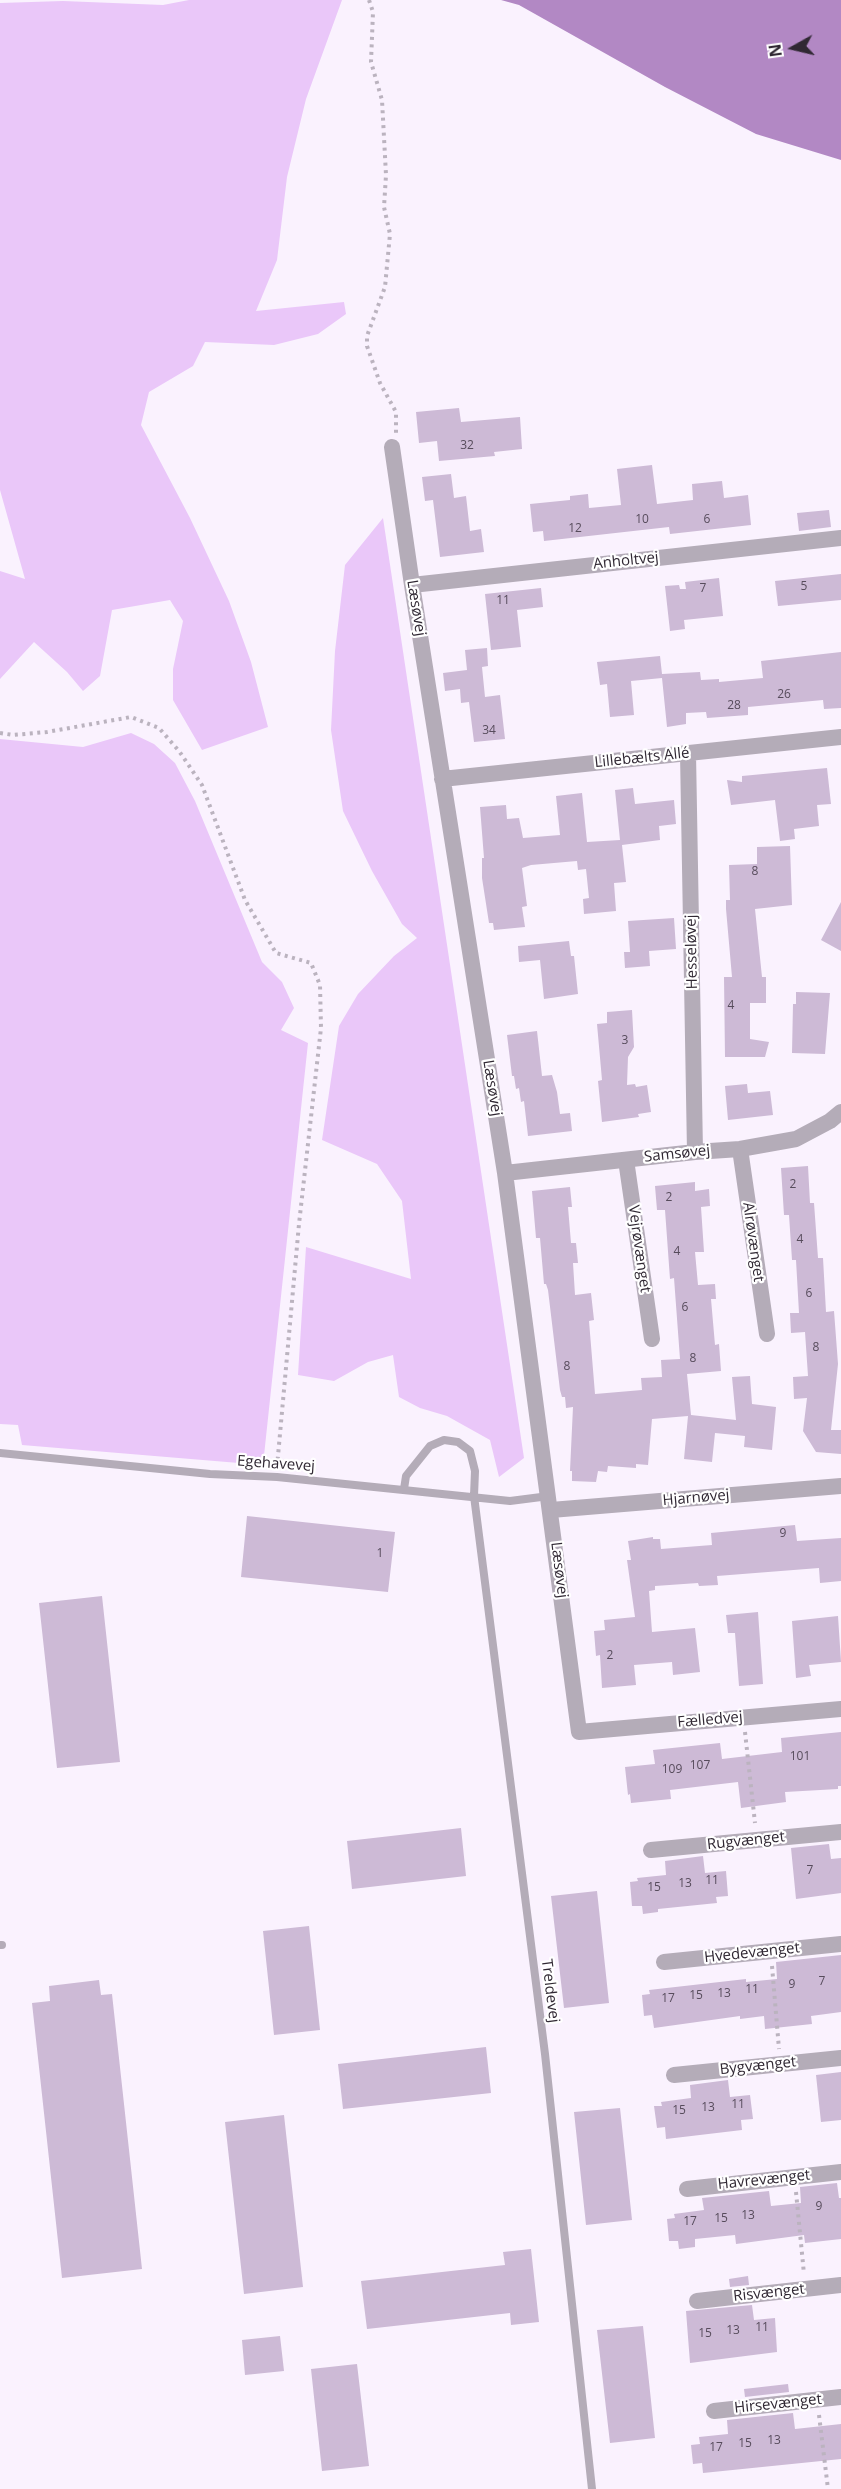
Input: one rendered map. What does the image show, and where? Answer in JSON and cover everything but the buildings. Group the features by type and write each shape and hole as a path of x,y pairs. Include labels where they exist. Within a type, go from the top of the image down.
{"street":[{"name":"Læsøvej","path":"392,447 442,780 505,1173 579,1732"},
{"name":"Anholtvej","path":"412,585 841,537"},
{"name":"Lillebælts Allé","path":"442,780 841,737"},
{"name":"Hesseløvej","path":"688,753 695,1152"},
{"name":"Samsøvej","path":"505,1173 740,1149 796,1139 830,1121 841,1112"},
{"name":"Alrøvænget","path":"740,1149 767,1334"},
{"name":"Vejrøvænget","path":"626,1160 652,1339"},
{"name":"Hjarnøvej","path":"550,1503 841,1486"},
{"name":"Fælledvej","path":"579,1732 841,1709"},
{"name":"Rugvænget","path":"651,1850 841,1832"},
{"name":"Hvedevænget","path":"664,1962 841,1944"},
{"name":"Bygvænget","path":"674,2075 841,2058"},
{"name":"Havrevænget","path":"687,2189 841,2172"},
{"name":"Risvænget","path":"698,2301 841,2285"},
{"name":"Hirsevænget","path":"714,2411 841,2397"}],"lane":[{"name":"Treldevej","path":"404,1489 406,1476 430,1446 444,1440 458,1442 470,1451 475,1471 474,1496 545,2054 592,2489"},
{"name":"Egehavevej","path":"0,1453 210,1474 277,1477 510,1501 550,1503"}],"path":[{"path":"369,0 373,12 371,62 382,100 386,176 384,207 390,234 385,287 367,336 367,346 380,383 396,412 397,427 392,447"},
{"path":"0,733 13,735 46,732 131,717 159,729 178,751 201,785 245,900 276,953 311,963 320,985 321,1028 299,1224 277,1477"},
{"path":"743,1717 756,1840"},
{"path":"770,1951 780,2063"},
{"path":"795,2176 806,2289"},
{"path":"817,2400 828,2489"}],"shaded area":[{"path":"189,0 342,0 306,99 287,177 277,260 256,311 344,302 346,314 318,334 274,345 205,342 193,366 149,392 141,425 190,518 229,601 251,662 268,727 202,750 173,700 173,669 183,621 170,600 112,610 100,676 83,691 67,672 34,642 0,679 0,571 25,579 0,490 0,3 63,1 163,5"},
{"path":"501,0 841,0 841,160 756,134 665,87 519,5"},
{"path":"383,518 524,1458 499,1477 490,1440 447,1416 420,1408 399,1397 393,1355 368,1362 334,1381 298,1375 306,1247 411,1279 402,1201 377,1164 322,1140 339,1026 358,994 394,956 417,938 402,924 372,871 343,811 331,730 335,651 345,565"},
{"path":"131,733 154,744 175,763 195,801 262,962 282,982 294,1008 281,1030 308,1043 263,1465 22,1445 18,1425 0,1424 0,739 83,747"}]}
